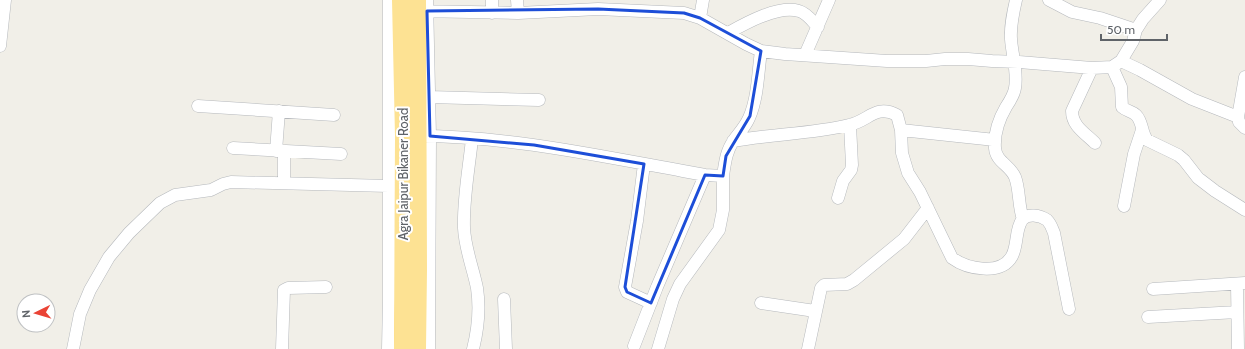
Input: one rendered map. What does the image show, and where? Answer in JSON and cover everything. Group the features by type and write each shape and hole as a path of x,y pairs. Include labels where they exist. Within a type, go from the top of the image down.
{"highway":[{"name":"Agra Jaipur Bikaner Road","path":"401,0 404,136 403,349"},
{"name":"Agra Jaipur Bikaner Road","path":"417,349 424,136 422,6"}],"street":[{"path":"0,46 5,0"},
{"path":"388,349 390,299 389,0"},
{"path":"492,0 492,13"},
{"path":"517,0 518,12"},
{"path":"700,18 703,0"},
{"path":"805,55 829,0"},
{"path":"733,141 850,125 878,112 889,111 897,115 901,130 902,153 906,168 928,208 947,251 952,258 959,264 972,268 988,269 1007,264 1013,255 1020,224 1023,218 1019,205 1015,177 1012,171 997,156 995,140 998,125 1015,88 1016,78 1011,40 1011,24 1016,0"},
{"path":"1049,0 1072,12 1100,18 1136,30"},
{"path":"1160,0 1143,19 1136,30 1133,41 1116,64 1121,87 1122,107 1137,116 1140,120 1143,135 1146,140 1178,155 1184,160 1198,178 1245,210"},
{"path":"430,349 424,136 429,97 422,6 461,6 492,13 518,12 548,6 684,13 700,18 761,51 805,55 887,61 968,59 992,62 1014,62 1092,68 1116,64 1140,70 1192,99 1238,117"},
{"path":"728,33 754,20 782,11 799,11 806,14 818,28"},
{"path":"658,349 673,299 680,284 719,230 723,210 723,176 726,156 733,141 743,129 750,116 754,102 761,51"},
{"path":"1092,68 1072,111 1072,117 1074,122 1095,143"},
{"path":"1245,77 1238,117 1245,128"},
{"path":"429,97 539,100"},
{"path":"198,106 334,115"},
{"path":"279,111 280,151 284,184"},
{"path":"838,198 843,181 851,170 852,165 850,125"},
{"path":"901,130 995,140"},
{"path":"1124,206 1134,154 1142,130"},
{"path":"424,136 541,146 705,175 723,176"},
{"path":"472,139 464,229 466,244 477,289 477,327 473,349"},
{"path":"233,148 341,154"},
{"path":"644,164 636,229 624,287 627,292 632,295 651,303"},
{"path":"634,346 705,175"},
{"path":"73,349 80,314 90,290 109,257 128,234 160,204 175,195 211,190 231,182 389,186"},
{"path":"808,349 818,295 821,288 824,285 848,284 854,280 904,239 928,208"},
{"path":"1023,218 1028,216 1042,217 1052,226 1069,309"},
{"path":"1152,289 1241,283 1237,312 1238,349"},
{"path":"282,349 284,290 288,288 326,287"},
{"path":"504,299 506,349"},
{"path":"761,304 815,311"},
{"path":"1148,317 1237,312"}],"highlighted area":[{"path":"598,9 684,13 700,18 761,51 750,116 726,156 723,176 705,175 651,303 627,292 625,287 644,164 534,145 430,136 427,11"}]}
